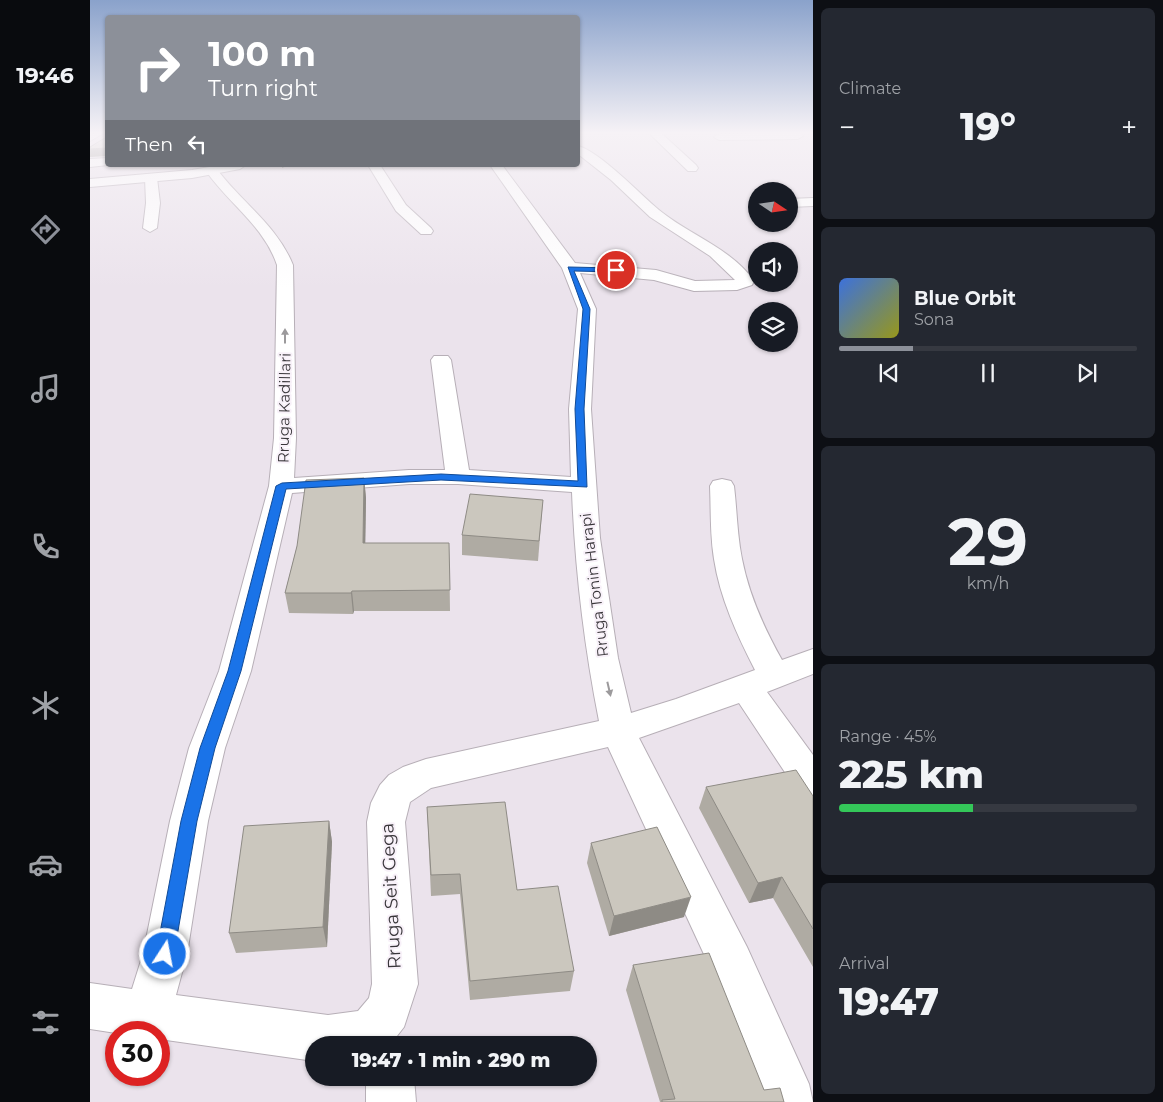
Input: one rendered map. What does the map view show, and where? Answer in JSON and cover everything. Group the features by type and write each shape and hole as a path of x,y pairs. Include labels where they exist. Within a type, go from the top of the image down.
{"street":[{"path":"150,228 154,203 153,184"},
{"name":"Rruga Kadillari","path":"146,1014 165,954 189,821 207,748 237,662 282,486 285,438 285,265 282,254 250,212 221,184"},
{"path":"386,184 401,208 426,231"},
{"name":"Rruga Tonin Harapi","path":"510,184 570,268 587,309 580,409 586,538 602,658 618,731 731,963 791,1102"},
{"path":"570,268 646,273 694,286 737,285 746,281 714,253 655,214 623,184"},
{"path":"798,203 813,202"},
{"path":"441,360 458,477"},
{"path":"282,486 409,477 458,477 583,485"},
{"path":"722,486 728,560 738,599 757,645 760,681 813,784"},
{"name":"Rruga Seit Gega","path":"90,1006 328,1039 351,1038 367,1032 384,1033 395,984 386,822 388,805 395,791 404,782 426,774 618,731 685,710 813,661"},
{"path":"390,1086 391,1102"}],"building":[{"path":"364,478 363,543 449,543 450,590 285,593 297,546 306,480"},
{"path":"470,494 543,500 539,541 462,535"},
{"path":"796,770 813,796 813,929 782,877 758,883 706,787"},
{"path":"505,802 517,890 558,886 574,971 470,981 460,874 431,875 427,807"},
{"path":"329,821 323,927 229,933 244,826"},
{"path":"657,827 691,897 614,916 591,843"},
{"path":"709,953 764,1090 780,1088 784,1102 662,1102 662,1100 675,1099 633,965"}],"route":[{"path":"165,954 177,896 189,821 207,748 234,671 259,582 282,486 409,477 458,477 583,485 580,409 587,309 583,295 570,268 616,270"}]}
